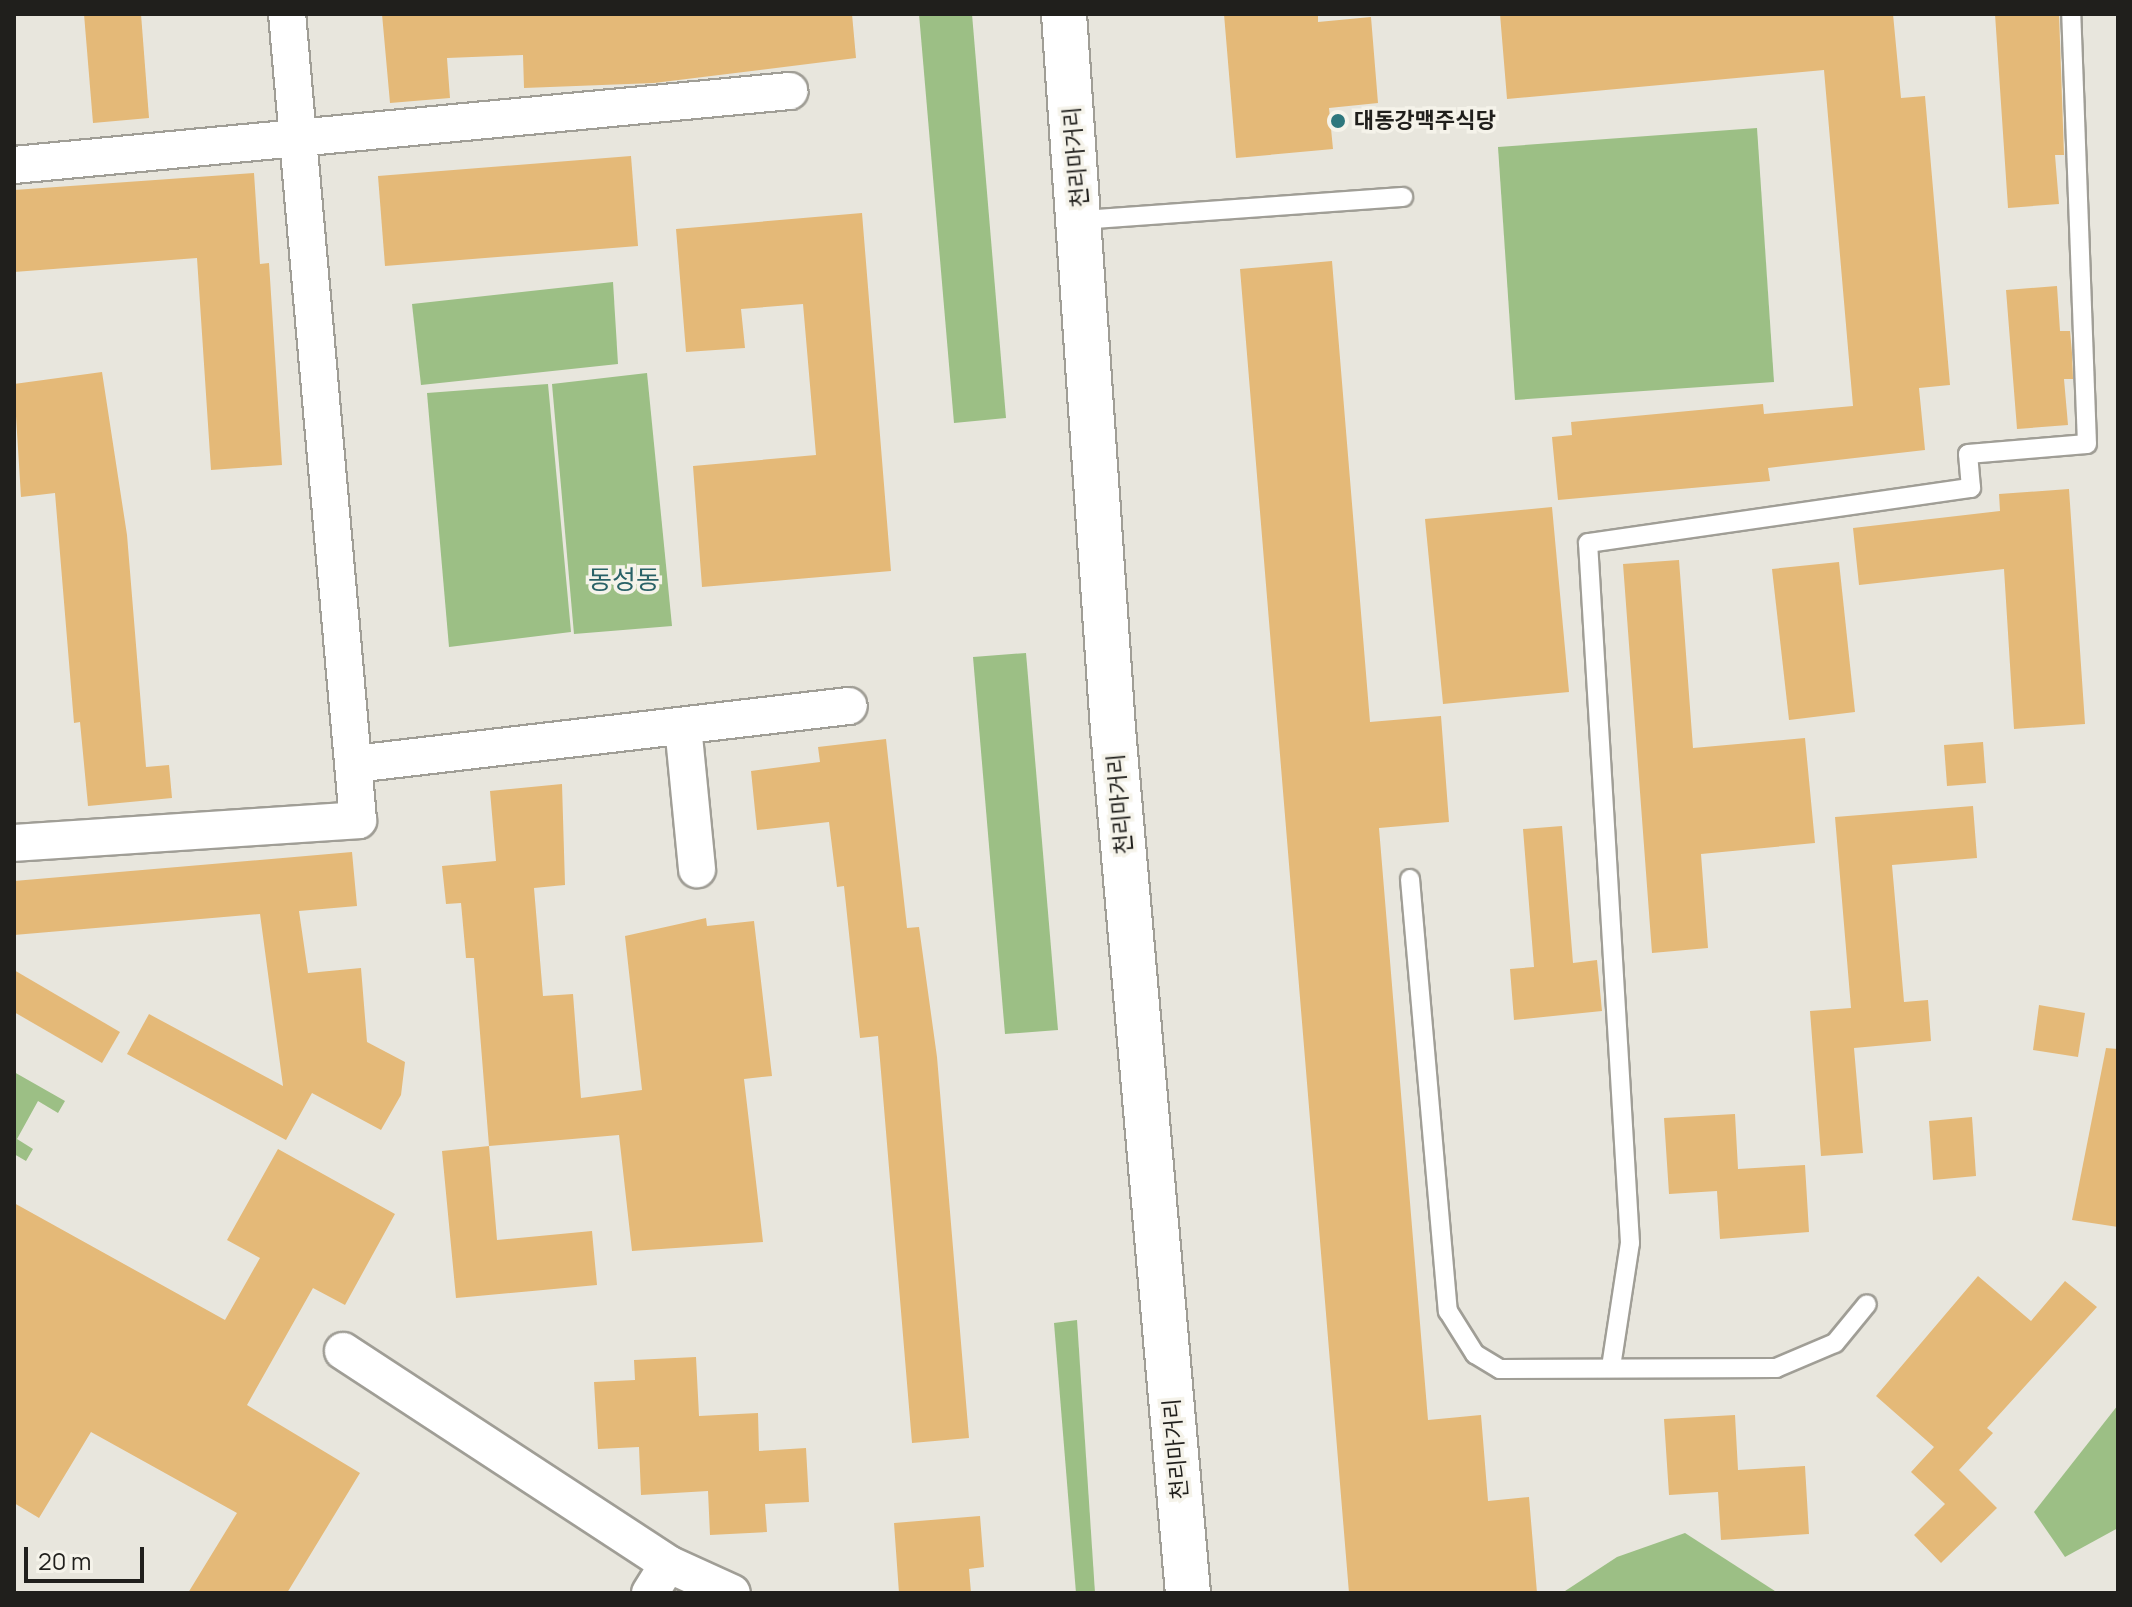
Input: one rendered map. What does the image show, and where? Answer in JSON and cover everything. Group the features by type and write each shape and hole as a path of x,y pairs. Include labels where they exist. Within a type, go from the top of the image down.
{"main road":[{"name":"천리마거리","path":"1064,14 1082,220 1113,729 1188,1593"}],"street":[{"path":"14,843 358,820 287,14"},
{"path":"14,165 789,91"},
{"path":"355,764 849,706"},
{"path":"683,726 697,869"},
{"path":"343,1351 659,1578 732,1593"}],"lane":[{"path":"1611,1367 1630,1243 1588,543 1971,488 1968,454 2087,444 2071,14"},
{"path":"1082,220 1403,197"},
{"path":"1410,879 1448,1311 1460,1338 1500,1369 1776,1368 1835,1343 1867,1304"}],"green space":[{"path":"919,14 972,14 1006,418 954,423"},
{"path":"1757,128 1774,382 1515,400 1498,147"},
{"path":"613,282 618,364 421,385 412,304"},
{"path":"647,373 672,626 574,634 552,384"},
{"path":"548,384 571,632 449,647 427,393"},
{"path":"1026,653 1058,1030 1005,1034 973,657"},
{"path":"14,1072 65,1101 58,1113 38,1101 17,1139 33,1149 26,1161 14,1154"},
{"path":"1077,1320 1095,1593 1076,1593 1054,1323"},
{"path":"2118,1405 2118,1528 2065,1557 2034,1512"},
{"path":"1685,1533 1778,1593 1562,1593 1617,1557"}],"building":[{"path":"84,14 141,14 149,118 93,123"},
{"path":"382,14 852,14 856,58 654,83 524,88 523,55 447,58 450,98 390,103"},
{"path":"1224,14 1318,14 1318,22 1371,17 1378,103 1329,108 1333,149 1236,158"},
{"path":"1500,14 1893,14 1901,98 1925,96 1950,385 1919,388 1925,450 1768,468 1770,481 1558,500 1552,437 1572,435 1571,422 1763,404 1764,414 1853,406 1824,70 1507,99"},
{"path":"1995,14 2059,14 2064,155 2055,155 2059,204 2008,208"},
{"path":"631,156 638,246 385,266 378,176"},
{"path":"254,173 260,264 269,263 282,465 211,470 197,258 14,272 14,190"},
{"path":"862,213 891,571 702,587 693,466 816,455 803,304 741,309 745,348 686,352 676,229"},
{"path":"1332,261 1370,722 1441,716 1449,822 1379,828 1428,1420 1481,1415 1488,1501 1529,1497 1537,1593 1349,1593 1240,269"},
{"path":"2057,286 2060,331 2070,331 2072,353 2073,379 2064,379 2068,425 2017,429 2006,290"},
{"path":"102,372 127,535 146,767 169,765 172,798 88,806 80,722 74,723 55,493 21,497 14,384"},
{"path":"2069,489 2085,724 2014,729 2004,569 1859,585 1853,528 2000,511 1999,494"},
{"path":"1552,507 1569,692 1443,704 1425,519"},
{"path":"1679,560 1693,748 1805,738 1815,843 1701,854 1708,948 1652,953 1623,564"},
{"path":"1839,562 1855,712 1789,720 1772,569"},
{"path":"886,739 907,928 919,927 937,1057 969,1438 912,1443 878,1036 860,1038 844,886 837,887 829,822 757,830 751,771 820,762 818,747"},
{"path":"1983,742 1986,783 1947,786 1944,745"},
{"path":"562,784 565,885 534,888 543,996 573,994 581,1098 642,1090 625,936 706,918 707,926 754,921 772,1076 744,1079 763,1242 632,1251 619,1135 489,1146 474,958 466,958 461,903 446,904 442,866 496,861 490,791"},
{"path":"1973,806 1977,858 1892,865 1904,1002 1928,1000 1931,1041 1854,1048 1863,1153 1821,1156 1810,1011 1851,1008 1835,817"},
{"path":"1562,826 1573,963 1597,960 1602,1011 1514,1020 1510,969 1534,967 1523,829"},
{"path":"352,852 357,906 299,911 308,973 361,968 367,1042 405,1062 401,1095 381,1130 312,1093 286,1140 127,1054 149,1014 283,1086 260,914 14,935 14,881"},
{"path":"14,970 120,1032 102,1063 14,1012"},
{"path":"2039,1005 2085,1013 2078,1057 2033,1050"},
{"path":"2106,1048 2118,1049 2118,1227 2072,1220"},
{"path":"1735,1114 1738,1169 1805,1165 1809,1232 1720,1239 1717,1191 1669,1194 1664,1118"},
{"path":"1972,1117 1976,1176 1933,1180 1929,1121"},
{"path":"489,1146 497,1240 592,1231 597,1285 456,1298 442,1151"},
{"path":"278,1149 395,1214 345,1305 313,1288 247,1405 360,1473 287,1593 188,1593 237,1513 91,1432 39,1518 14,1503 14,1203 225,1320 260,1258 227,1240"},
{"path":"1978,1276 2031,1321 2065,1281 2097,1307 1987,1428 1993,1433 1959,1470 1997,1508 1941,1563 1914,1535 1945,1504 1911,1472 1934,1447 1876,1396"},
{"path":"696,1357 699,1416 758,1413 759,1451 806,1448 809,1502 765,1504 767,1532 710,1535 708,1491 641,1495 639,1447 598,1449 594,1382 635,1380 634,1360"},
{"path":"1735,1415 1738,1470 1805,1466 1809,1534 1721,1540 1718,1492 1669,1495 1664,1419"},
{"path":"980,1516 984,1567 969,1569 971,1593 899,1593 894,1523"}],"place":[{"name":"대동강맥주식당","path":"1338,121"}],"district":[{"name":"동성동","path":"624,580"}]}
